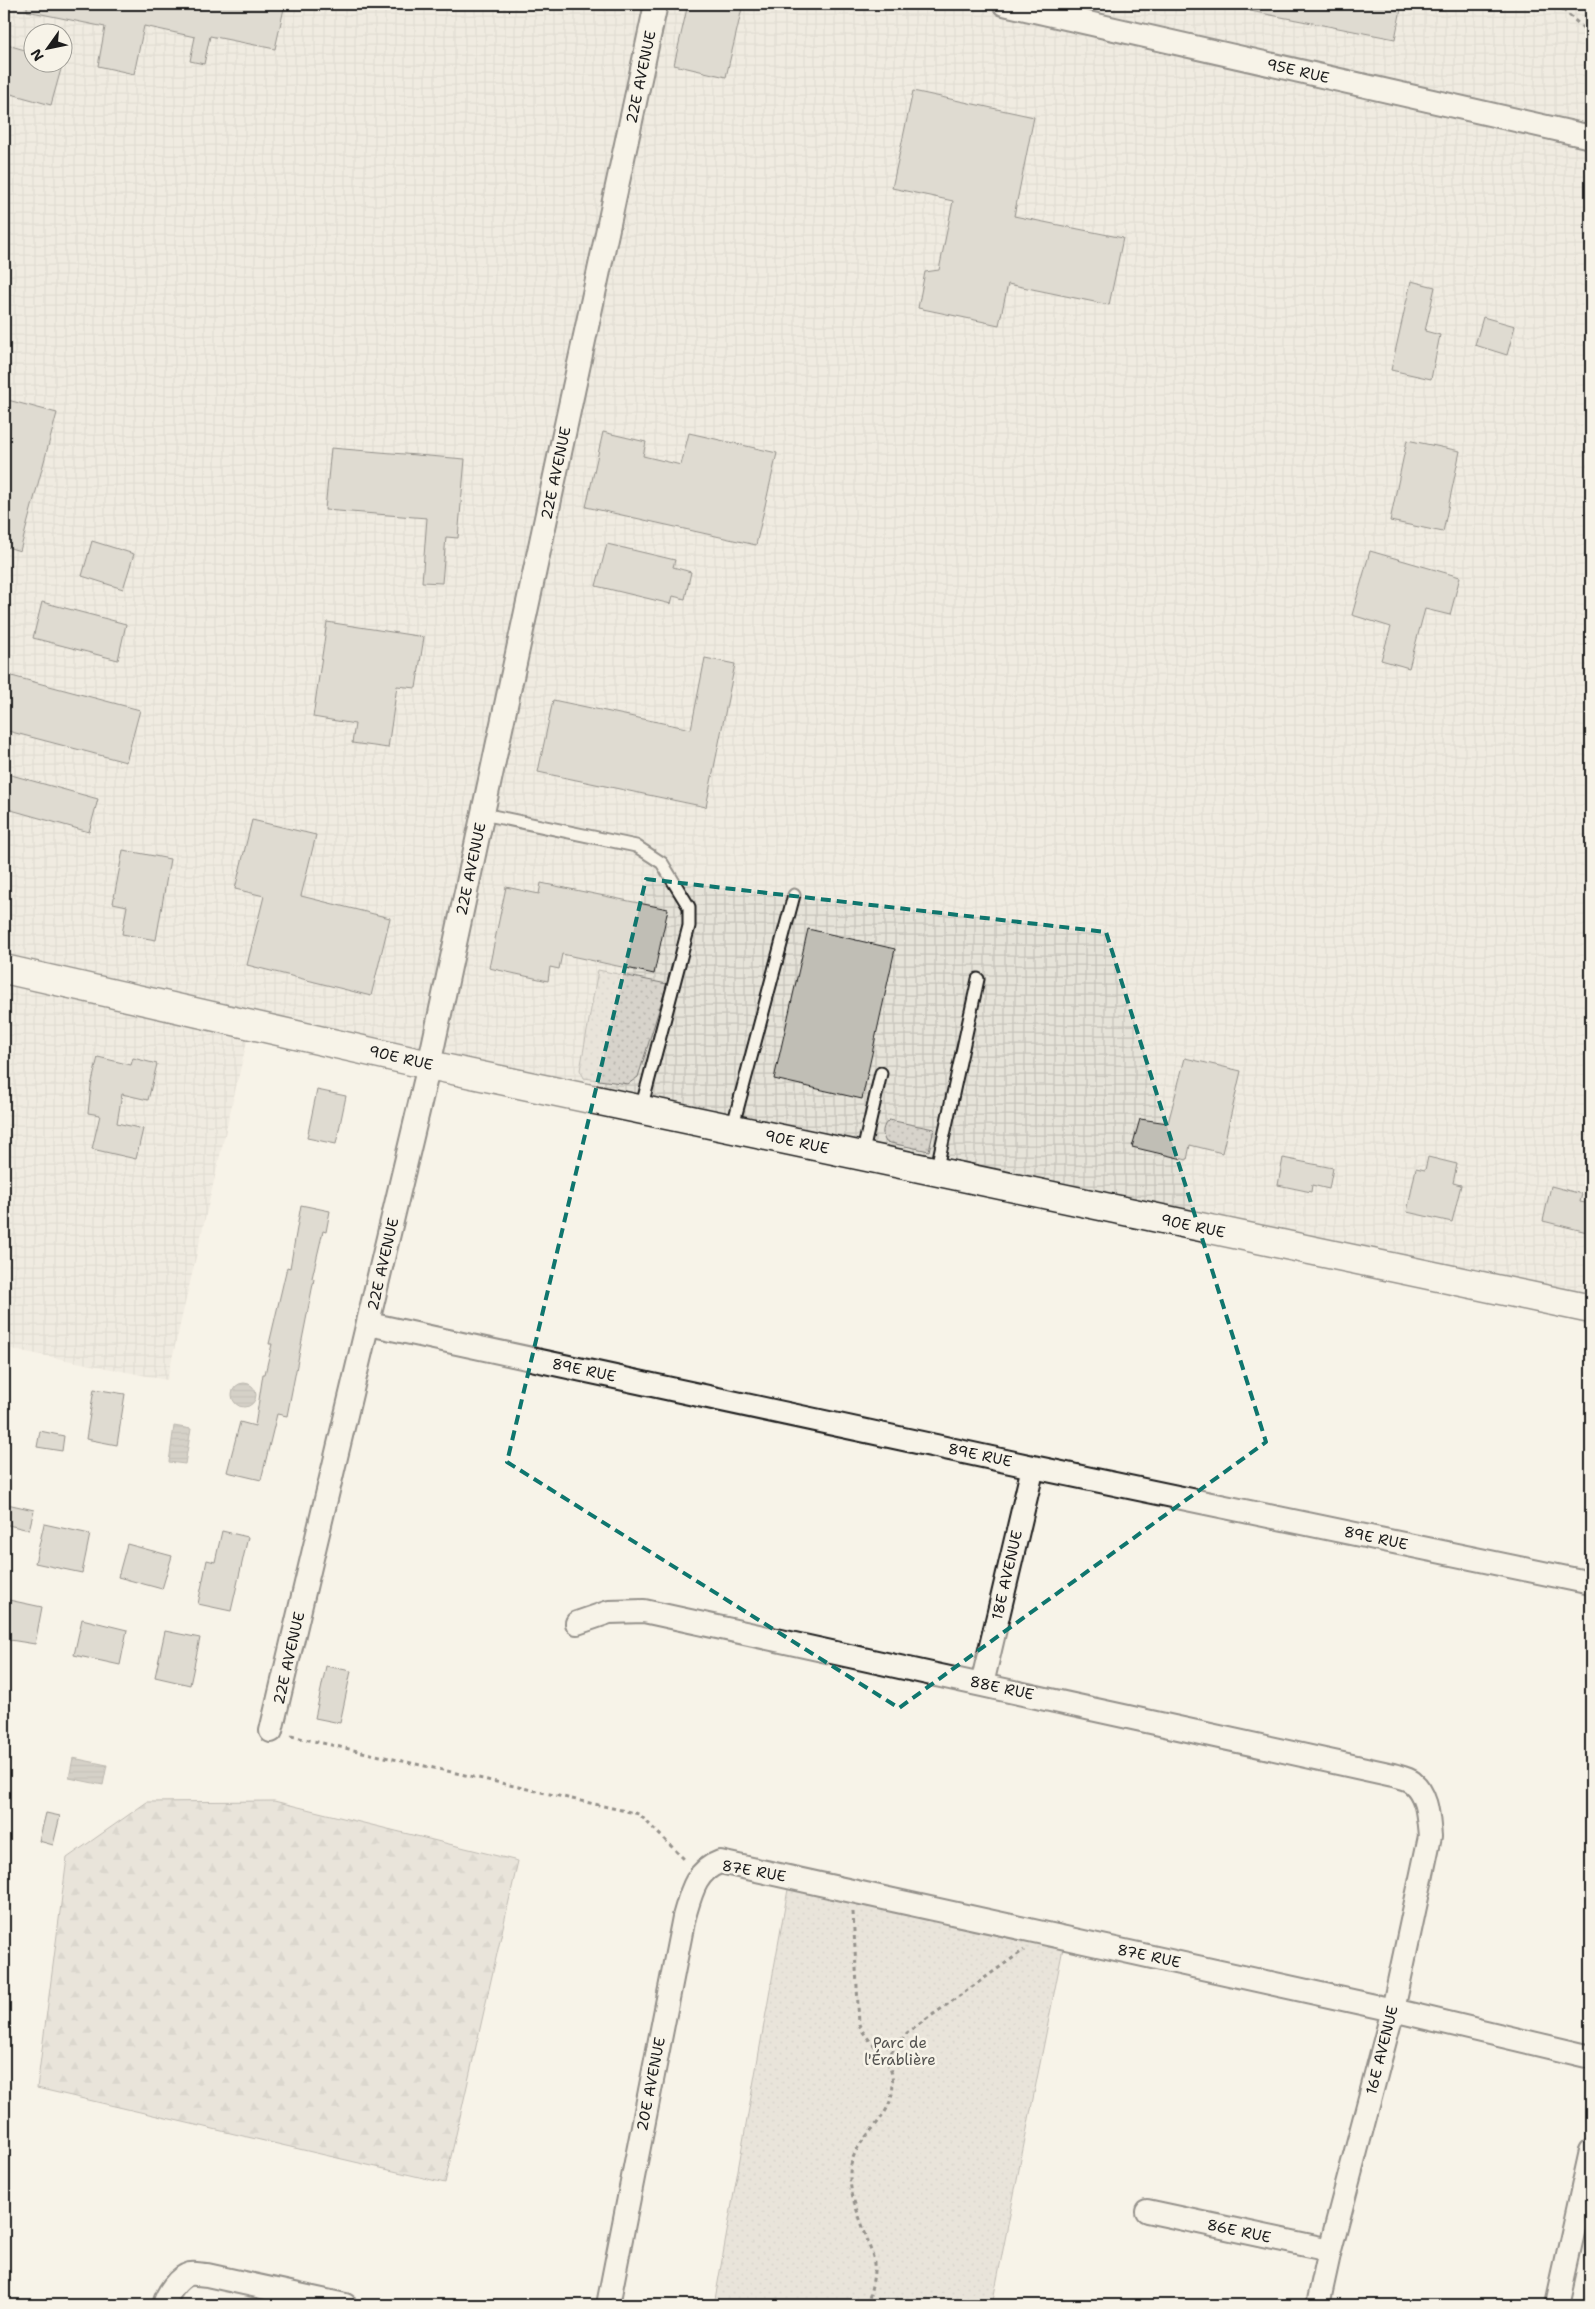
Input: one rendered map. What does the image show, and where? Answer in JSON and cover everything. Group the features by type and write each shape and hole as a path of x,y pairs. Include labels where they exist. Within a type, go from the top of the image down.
{"street":[{"name":"22E AVENUE","path":"271,1731 429,1065 656,4"},
{"name":"95E RUE","path":"1004,4 1591,137"},
{"name":"90E RUE","path":"4,969 429,1065 1591,1309"},
{"name":"89E RUE","path":"369,1324 1033,1467 1591,1583"},
{"name":"18E AVENUE","path":"982,1684 1033,1467"},
{"name":"88E RUE","path":"577,1623 609,1612 644,1611 1393,1775 1411,1781 1422,1793"},
{"name":"16E AVENUE","path":"1318,2305 1330,2250 1393,2010 1430,1836 1428,1812 1422,1793"},
{"name":"87E RUE","path":"704,1871 720,1862 1393,2010 1591,2057"},
{"name":"20E AVENUE","path":"608,2305 684,1916 693,1886 704,1871"},
{"path":"1557,2305 1591,2151"},
{"name":"86E RUE","path":"1147,2211 1330,2250"},
{"path":"164,2305 167,2295 181,2280 190,2274 207,2275 345,2305"}],"lane":[{"path":"483,814 636,846 662,863 680,890 689,907 689,926 640,1109"},
{"path":"732,1129 794,895"},
{"path":"936,1172 978,979"},
{"path":"862,1156 881,1073"}],"path":[{"path":"1557,4 1591,35"},
{"path":"271,1731 639,1814 704,1871"},
{"path":"853,1891 853,1941 859,2024 865,2036 886,2059 891,2071 892,2091 889,2108 858,2147 850,2161 850,2178 853,2194 874,2263 868,2305"},
{"path":"886,2059 907,2033 1018,1956 1043,1933"}],"highlighted area":[{"path":"646,879 1106,932 1266,1442 899,1708 507,1462"}],"shaded area":[{"path":"4,4 1591,4 1591,1309 251,1024 167,1380 6,1348 4,1355"},
{"path":"244,1383 249,1384 255,1390 255,1400 249,1406 244,1407 239,1406 233,1400 232,1395 233,1390 239,1384"},
{"path":"174,1426 191,1429 185,1464 169,1462"},
{"path":"73,1758 107,1765 103,1785 69,1778"}],"green space":[{"path":"598,970 667,984 638,1077 628,1084 584,1078 580,1070"},
{"path":"889,1120 934,1129 929,1151 886,1142 883,1130"},
{"path":"274,1801 518,1861 445,2183 37,2088 67,1858 147,1802"},
{"name":"Parc de l'Érablière","path":"790,1878 1065,1938 992,2305 714,2305"}],"building":[{"path":"27,4 285,4 275,49 210,36 204,64 190,61 195,37 144,26 134,74 98,66 105,27 27,11"},
{"path":"688,4 743,4 726,77 674,65"},
{"path":"1251,4 1402,4 1395,39 1250,11"},
{"path":"4,44 22,49 22,72 60,72 51,105 4,92"},
{"path":"913,91 1034,117 1014,216 1123,238 1109,305 1008,284 999,325 918,308 925,272 939,270 953,201 892,188"},
{"path":"1411,281 1435,287 1425,331 1440,335 1431,379 1391,370"},
{"path":"1483,317 1515,326 1507,355 1475,345"},
{"path":"4,399 57,413 20,551 4,546"},
{"path":"603,432 646,442 643,456 681,465 689,433 777,453 756,545 586,507"},
{"path":"1407,440 1460,451 1443,532 1390,521"},
{"path":"331,448 465,459 458,538 446,537 442,583 422,582 427,518 325,510"},
{"path":"92,541 134,554 123,589 82,576"},
{"path":"607,544 675,560 673,567 691,572 685,599 673,596 671,604 596,586"},
{"path":"1370,551 1460,577 1450,615 1425,609 1409,668 1381,660 1391,627 1352,615"},
{"path":"42,602 126,624 118,660 33,638"},
{"path":"327,622 424,637 416,688 397,686 388,748 352,743 355,724 313,717"},
{"path":"705,658 735,664 706,807 538,772 553,700 691,729"},
{"path":"4,674 140,710 126,762 4,730"},
{"path":"4,773 98,799 89,832 4,808"},
{"path":"252,820 316,835 301,896 390,918 371,996 247,965 264,896 235,889"},
{"path":"123,850 170,859 156,940 122,934 127,906 113,903"},
{"path":"541,883 668,909 654,974 562,954 559,969 550,967 548,981 489,968 506,887 539,894"},
{"path":"808,929 895,949 862,1099 774,1079"},
{"path":"98,1057 131,1065 133,1058 157,1064 148,1100 122,1094 117,1123 143,1129 136,1159 92,1149 100,1115 88,1113 91,1086"},
{"path":"1185,1058 1241,1071 1222,1153 1190,1145 1187,1160 1132,1147 1140,1119 1168,1123"},
{"path":"317,1090 346,1096 336,1144 307,1138"},
{"path":"1428,1157 1457,1164 1453,1183 1461,1185 1452,1222 1407,1212 1416,1168 1425,1170"},
{"path":"1283,1158 1333,1168 1329,1189 1312,1185 1311,1192 1278,1185"},
{"path":"1551,1186 1582,1194 1580,1202 1591,1204 1591,1233 1543,1221"},
{"path":"301,1205 330,1211 326,1232 323,1231 312,1278 314,1279 287,1416 277,1414 261,1480 227,1472 240,1422 255,1426 263,1374 265,1374 272,1344 269,1344 287,1267 290,1268"},
{"path":"94,1389 125,1394 117,1445 86,1439"},
{"path":"40,1431 64,1436 62,1451 37,1447"},
{"path":"7,1504 34,1510 29,1530 4,1524"},
{"path":"44,1524 90,1534 82,1573 35,1563"},
{"path":"222,1531 248,1537 231,1611 198,1604 207,1560 215,1562"},
{"path":"127,1544 172,1556 162,1589 118,1577"},
{"path":"4,1599 42,1607 35,1644 4,1639"},
{"path":"82,1619 127,1630 120,1665 74,1655"},
{"path":"165,1631 200,1638 190,1685 155,1677"},
{"path":"326,1666 351,1671 340,1723 315,1718"},
{"path":"46,1813 60,1816 53,1845 39,1841"}]}
